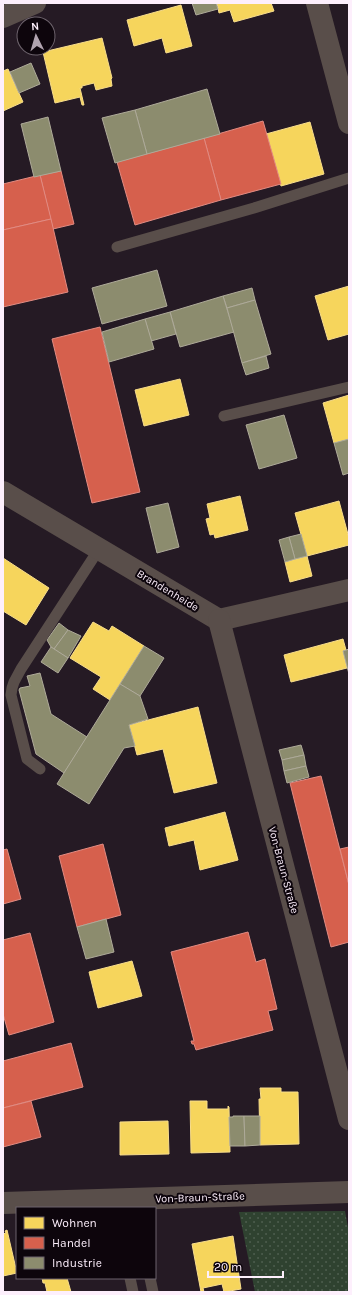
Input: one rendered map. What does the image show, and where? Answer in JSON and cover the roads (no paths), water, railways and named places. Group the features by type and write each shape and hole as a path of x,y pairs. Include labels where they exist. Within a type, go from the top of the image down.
{"street":[{"path":"3,17 35,3"},
{"path":"317,3 346,99 349,123"},
{"name":"Brandenheide","path":"3,492 219,620"},
{"path":"219,620 349,590"},
{"name":"Von-Braun-Straße","path":"219,620 349,1119"},
{"name":"Von-Braun-Straße","path":"3,1203 123,1203 349,1192"}],"lane":[{"path":"117,247 254,208 349,178"},
{"path":"224,416 349,387"},
{"path":"40,769 28,759 12,695 12,688 21,669 99,549"},
{"path":"130,1279 133,1292"},
{"path":"150,1279 153,1292"}]}
